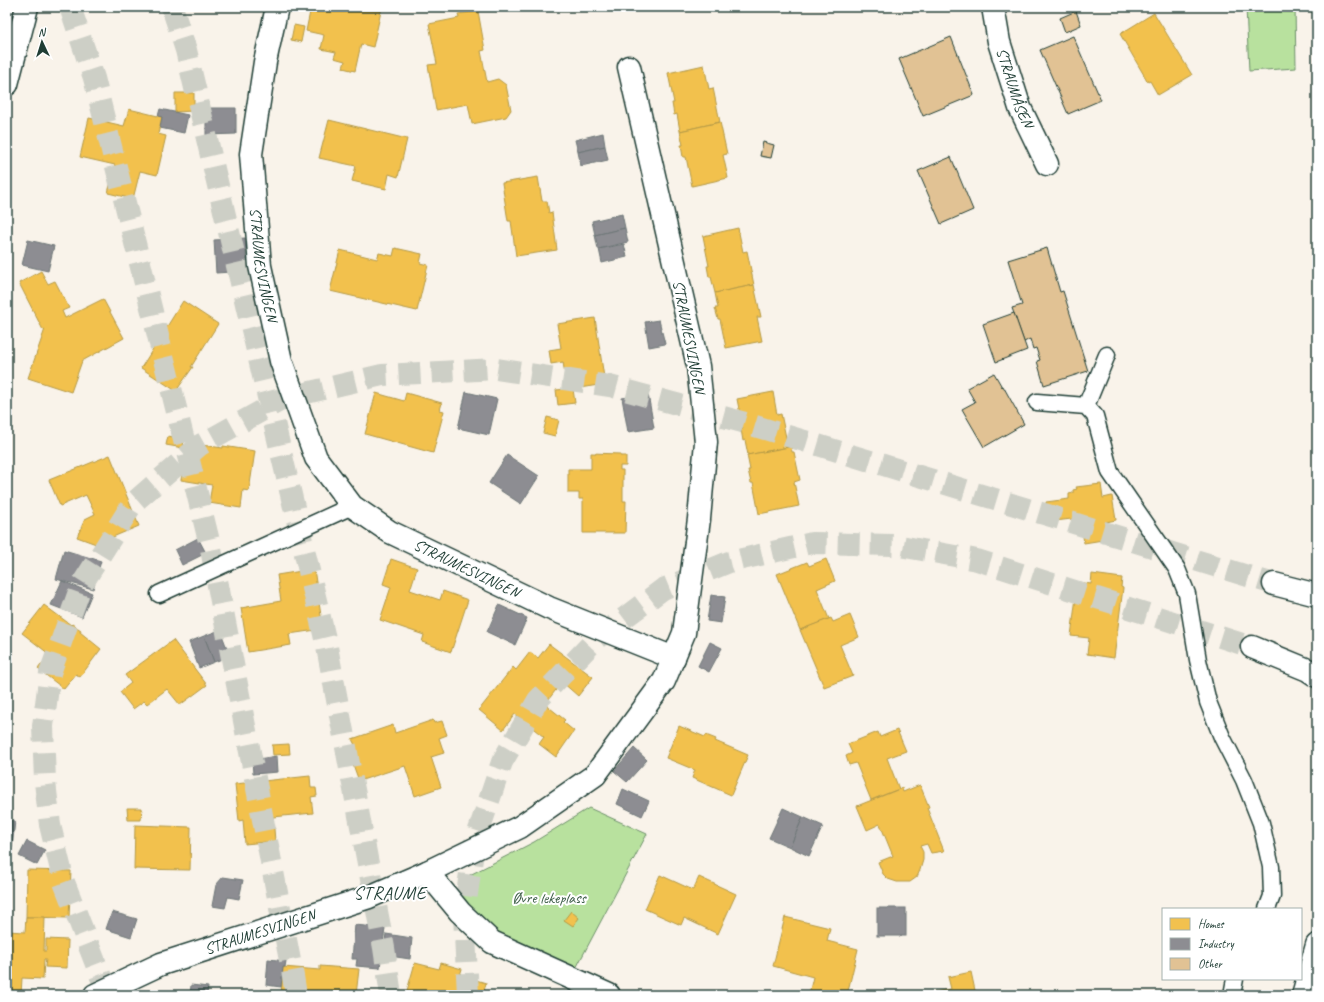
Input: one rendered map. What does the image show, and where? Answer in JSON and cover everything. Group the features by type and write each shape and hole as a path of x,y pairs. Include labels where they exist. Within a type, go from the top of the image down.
{"street":[{"path":"7,84 27,7"},
{"name":"STRAUMESVINGEN","path":"277,7 265,62 251,154 260,266 281,361 316,458 352,506 390,532 549,608 674,658"},
{"name":"STRAUMÅSEN","path":"993,7 999,42 1020,108 1047,164"},
{"name":"STRAUMESVINGEN","path":"95,995 161,964 369,897 427,872 520,827 595,775 664,681 684,633 699,519 706,442 698,366 629,67"},
{"path":"1274,584 1317,595"},
{"path":"1252,647 1308,670 1317,676"},
{"path":"427,872 460,912 492,942 609,995"},
{"path":"1303,995 1317,945"}],"lane":[{"path":"1086,406 1107,355"},
{"path":"1037,402 1086,406 1095,416 1110,472 1177,569 1187,594 1198,660 1208,702 1222,737 1244,780 1261,823 1271,867 1272,896 1267,908"},
{"path":"159,594 352,506"},
{"path":"1232,995 1235,980"}],"green space":[{"path":"1246,7 1295,7 1296,68 1249,71"},
{"name":"Øvre lekeplass","path":"589,808 647,834 574,972 509,943 458,896 462,879 534,842"}],"building: Homes":[{"path":"311,7 382,7 373,47 361,44 355,71 343,68 345,61 334,58 336,52 321,49 324,35 306,31"},
{"path":"478,11 485,50 481,51 487,82 498,79 506,85 511,110 506,117 472,124 468,104 436,110 428,65 437,64 429,24 459,18 458,14"},
{"path":"1154,13 1192,75 1158,95 1150,81 1148,82 1120,34"},
{"path":"294,25 304,27 301,42 291,40"},
{"path":"704,65 709,89 713,88 720,122 680,131 677,114 674,115 672,103 674,103 668,73"},
{"path":"175,93 194,93 194,111 175,112"},
{"path":"129,109 162,117 158,134 166,136 157,175 140,171 133,199 108,193 115,165 80,157 89,118 124,126"},
{"path":"329,120 407,139 398,177 389,174 386,189 352,181 356,166 319,158"},
{"path":"720,122 727,154 723,155 728,178 692,186 686,157 683,157 681,145 683,145 680,131"},
{"path":"538,177 542,201 547,201 549,213 552,212 557,250 516,256 511,221 508,221 502,183"},
{"path":"738,228 743,252 747,251 754,285 715,293 711,277 709,277 707,266 709,266 703,236"},
{"path":"395,248 422,254 420,263 428,265 417,311 330,291 340,250 377,259 379,253 393,256"},
{"path":"41,271 48,284 55,281 69,308 62,311 65,318 103,299 124,338 82,361 71,392 28,378 45,329 43,330 19,283"},
{"path":"754,285 761,317 757,317 762,341 726,348 720,319 718,319 715,308 718,308 715,293"},
{"path":"183,301 218,324 191,367 193,367 176,391 141,368"},
{"path":"595,318 605,384 573,389 575,403 558,405 556,390 567,389 563,362 551,364 549,350 561,348 557,324"},
{"path":"773,392 777,415 781,414 788,447 748,455 745,440 743,441 741,429 743,429 737,399"},
{"path":"376,393 404,401 406,393 442,403 440,410 444,411 433,453 365,434"},
{"path":"547,417 559,420 555,436 543,433"},
{"path":"168,436 184,439 183,448 166,445"},
{"path":"187,443 223,448 223,446 255,451 249,491 243,490 241,508 209,503 212,485 181,480"},
{"path":"791,447 792,452 794,452 800,480 794,482 799,506 759,514 753,483 751,483 748,470 750,470 747,455"},
{"path":"591,453 620,454 620,456 626,456 626,466 620,466 620,470 623,470 623,501 626,501 625,533 583,533 583,499 579,499 579,493 568,493 568,469 591,469"},
{"path":"110,455 139,526 96,544 77,537 85,519 95,514 86,495 60,506 49,480"},
{"path":"1101,484 1103,498 1112,496 1116,520 1106,522 1109,539 1084,543 1080,518 1055,521 1053,508 1047,509 1046,502 1069,499 1069,494 1073,493 1073,490 1077,489 1076,487"},
{"path":"391,559 417,568 410,590 440,600 443,591 468,600 451,652 422,642 424,635 380,620 391,587 383,584"},
{"path":"826,559 835,581 817,589 829,619 800,630 777,574 807,562 809,566"},
{"path":"314,569 323,629 289,634 291,645 248,652 241,608 281,601 277,575"},
{"path":"1092,574 1122,578 1121,587 1123,588 1114,658 1087,654 1089,638 1071,636 1078,582 1091,584"},
{"path":"44,605 71,625 72,624 81,630 80,632 101,649 80,677 76,674 64,689 38,669 49,654 22,633"},
{"path":"850,615 859,637 840,645 853,676 824,687 800,630 831,618 833,622"},
{"path":"173,640 207,685 180,705 167,689 147,704 144,701 133,709 120,692 131,683 125,675"},
{"path":"549,644 593,677 578,696 562,682 545,704 565,720 563,722 574,731 556,757 539,744 544,737 515,714 503,730 479,710 513,667 516,670 530,652 538,658"},
{"path":"433,720 434,723 442,721 447,735 439,738 444,753 431,757 441,787 415,796 405,766 359,781 347,748 355,745 352,739 393,725 395,733"},
{"path":"679,726 705,737 706,735 716,739 715,741 748,755 731,795 692,778 695,770 666,758"},
{"path":"897,730 906,751 887,758 899,789 871,800 856,763 849,765 846,756 852,753 848,744 878,732 880,737"},
{"path":"289,744 290,754 273,755 272,745"},
{"path":"310,776 311,788 316,788 317,796 311,797 313,813 273,817 275,841 245,844 243,820 239,821 235,784"},
{"path":"920,785 929,807 927,808 944,851 931,853 927,844 920,846 923,852 923,860 917,877 910,882 897,882 888,879 883,874 878,862 893,856 880,824 867,830 857,806 902,788 903,792"},
{"path":"127,808 142,808 141,820 128,820"},
{"path":"135,825 191,827 190,870 134,869"},
{"path":"27,870 71,871 69,918 26,917"},
{"path":"660,875 693,890 699,877 736,894 718,934 684,918 681,925 645,909"},
{"path":"571,911 579,918 573,926 564,920"},
{"path":"26,917 45,917 44,951 46,951 46,939 68,940 67,968 45,967 46,959 44,959 43,979 22,978 21,995 7,995 7,931 25,932"},
{"path":"785,917 830,928 827,941 858,949 847,995 809,994 813,977 773,966"},
{"path":"415,963 439,969 441,963 462,969 460,975 486,983 483,995 406,994"},
{"path":"320,966 359,969 356,995 281,995 283,967 320,970"},
{"path":"971,972 976,995 935,995 934,992 951,989 948,977"}],"building: Industry":[{"path":"206,108 236,108 236,134 206,135"},
{"path":"160,109 188,115 184,133 160,128 162,117 158,116"},
{"path":"603,133 605,146 578,152 575,140"},
{"path":"605,146 608,160 581,166 578,152"},
{"path":"622,214 625,228 595,235 592,221"},
{"path":"625,228 628,242 598,249 595,235"},
{"path":"245,238 247,271 216,273 214,240"},
{"path":"28,240 54,246 48,271 22,265"},
{"path":"624,244 627,257 602,263 599,249"},
{"path":"659,320 665,344 649,347 645,322"},
{"path":"466,392 497,399 489,435 458,428"},
{"path":"648,394 654,428 628,432 622,398"},
{"path":"507,455 539,476 521,504 489,483"},
{"path":"198,538 206,553 182,565 175,550"},
{"path":"64,550 101,561 93,589 56,579"},
{"path":"62,581 92,593 82,617 51,605"},
{"path":"711,595 725,597 721,623 707,621"},
{"path":"499,605 527,618 515,645 487,632"},
{"path":"220,630 230,656 214,662 204,636"},
{"path":"204,636 214,662 199,668 189,642"},
{"path":"710,642 722,648 709,672 698,666"},
{"path":"634,748 647,760 627,782 614,771"},
{"path":"277,756 278,772 253,774 252,760"},
{"path":"623,789 649,801 642,816 617,804"},
{"path":"783,808 803,817 790,847 769,838"},
{"path":"803,817 823,826 809,856 790,847"},
{"path":"7,820 15,821 12,848 7,847"},
{"path":"27,841 45,850 37,865 19,856"},
{"path":"223,877 243,880 239,899 228,897 225,908 212,906 216,885"},
{"path":"877,908 906,908 906,936 877,936"},
{"path":"112,912 137,919 131,937 106,929"},
{"path":"355,925 385,928 380,968 356,966 357,959 352,959"},
{"path":"386,934 412,938 410,959 383,955"},
{"path":"268,959 286,961 285,967 283,967 281,987 266,985"},
{"path":"191,985 208,987 207,995 190,995"}],"building: Other":[{"path":"1076,11 1081,25 1065,32 1060,18"},
{"path":"1073,36 1101,100 1068,114 1040,50"},
{"path":"951,37 974,95 923,116 899,59"},
{"path":"763,142 774,145 771,158 760,156"},
{"path":"951,157 973,210 941,224 918,171"},
{"path":"1047,248 1060,292 1063,291 1088,371 1044,385 1037,361 1040,360 1036,348 1033,349 1030,339 1024,342 1012,308 1022,305 1008,260"},
{"path":"1014,313 1027,350 996,362 983,324"},
{"path":"994,373 1024,424 984,447 962,409 975,402 967,388"}],"tunnel":[{"path":"70,7 94,78 211,549 296,995"},
{"path":"172,7 186,50 327,647 384,948 391,995"},
{"path":"108,995 64,882 50,825 45,782 43,726 50,673 81,586 133,503 200,445 285,398 382,375 496,369 610,386 742,422 1274,584"},
{"path":"468,995 464,915 474,845 502,762 538,700 596,639 663,589 729,562 812,543 895,545 977,560 1252,647"}],"district":[{"name":"STRAUME","path":"390,893"}]}
